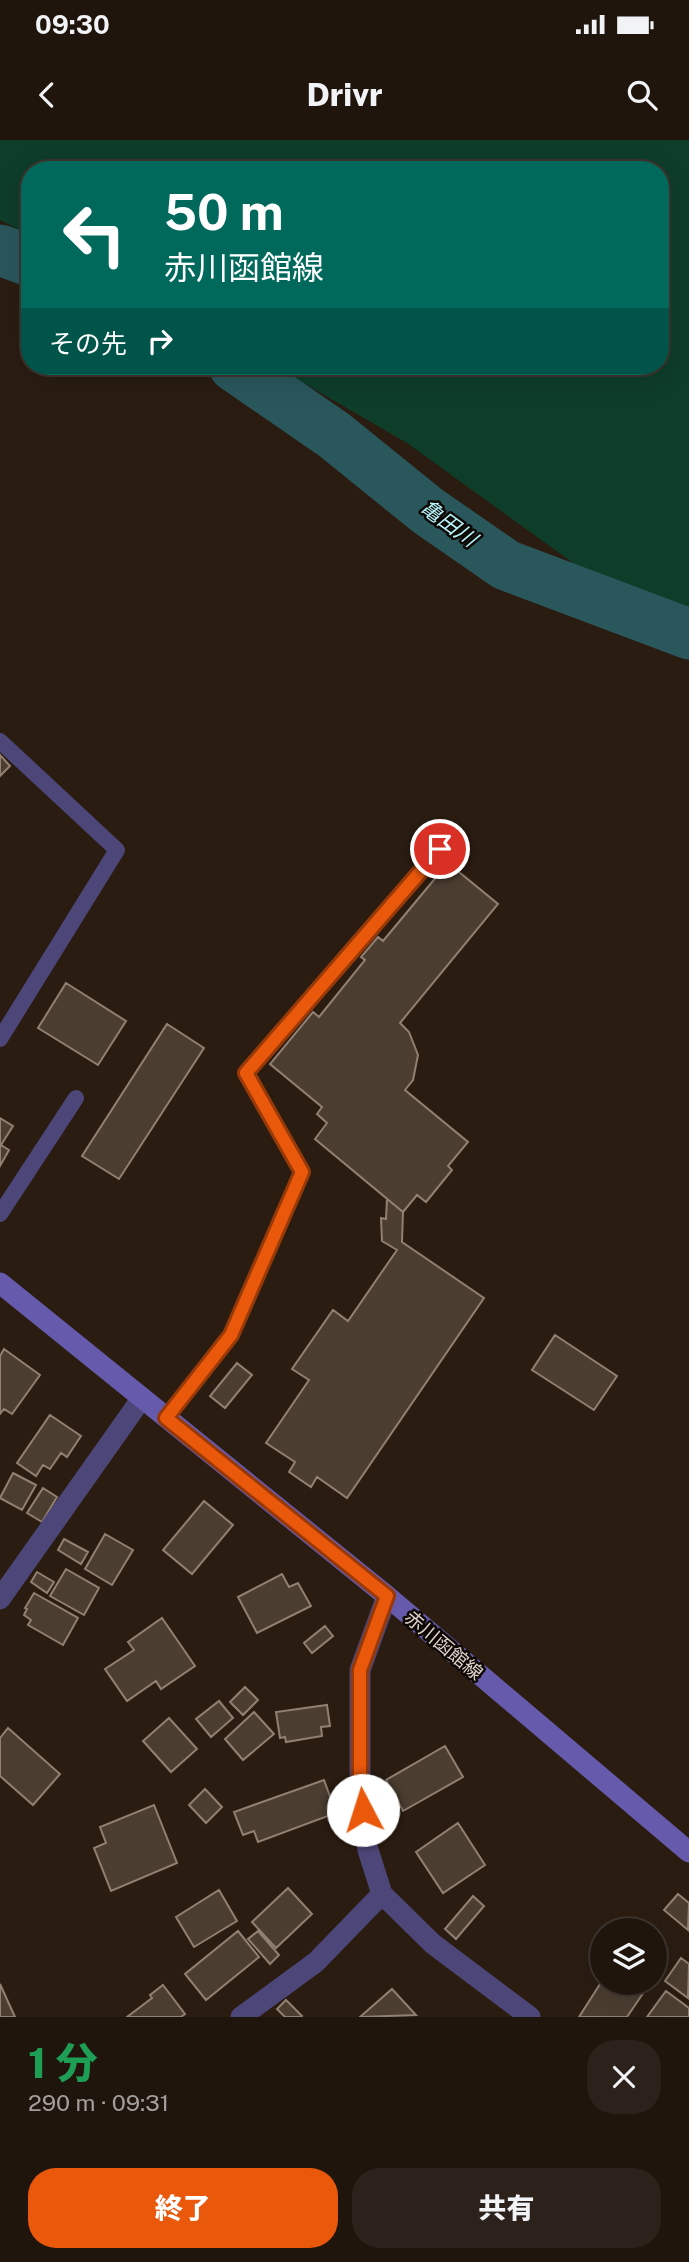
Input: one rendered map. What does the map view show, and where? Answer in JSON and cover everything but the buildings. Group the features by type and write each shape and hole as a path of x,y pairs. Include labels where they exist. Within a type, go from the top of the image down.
{"main road":[{"name":"赤川函館線","path":"0,1283 387,1596 689,1852"}],"street":[{"path":"0,1599 142,1398"},
{"path":"387,1596 360,1670 360,1791 369,1850 382,1894 433,1944 530,2017"},
{"path":"241,2017 316,1962 382,1894"}],"lane":[{"path":"0,741 117,850 0,1039"},
{"path":"166,1418 231,1335 302,1172 246,1073 440,849"},
{"path":"0,1214 76,1098"}],"green space":[{"path":"0,140 689,140 689,647 407,443 290,375 669,375 669,161 21,161 21,230 0,220"}],"waterway":[{"name":"亀田川","path":"0,250 21,258"},
{"name":"亀田川","path":"247,375 334,435 428,511 506,565 689,634"}],"route":[{"path":"363,1810 360,1791 360,1670 387,1596 166,1418 231,1335 302,1172 246,1073 440,849"}]}
